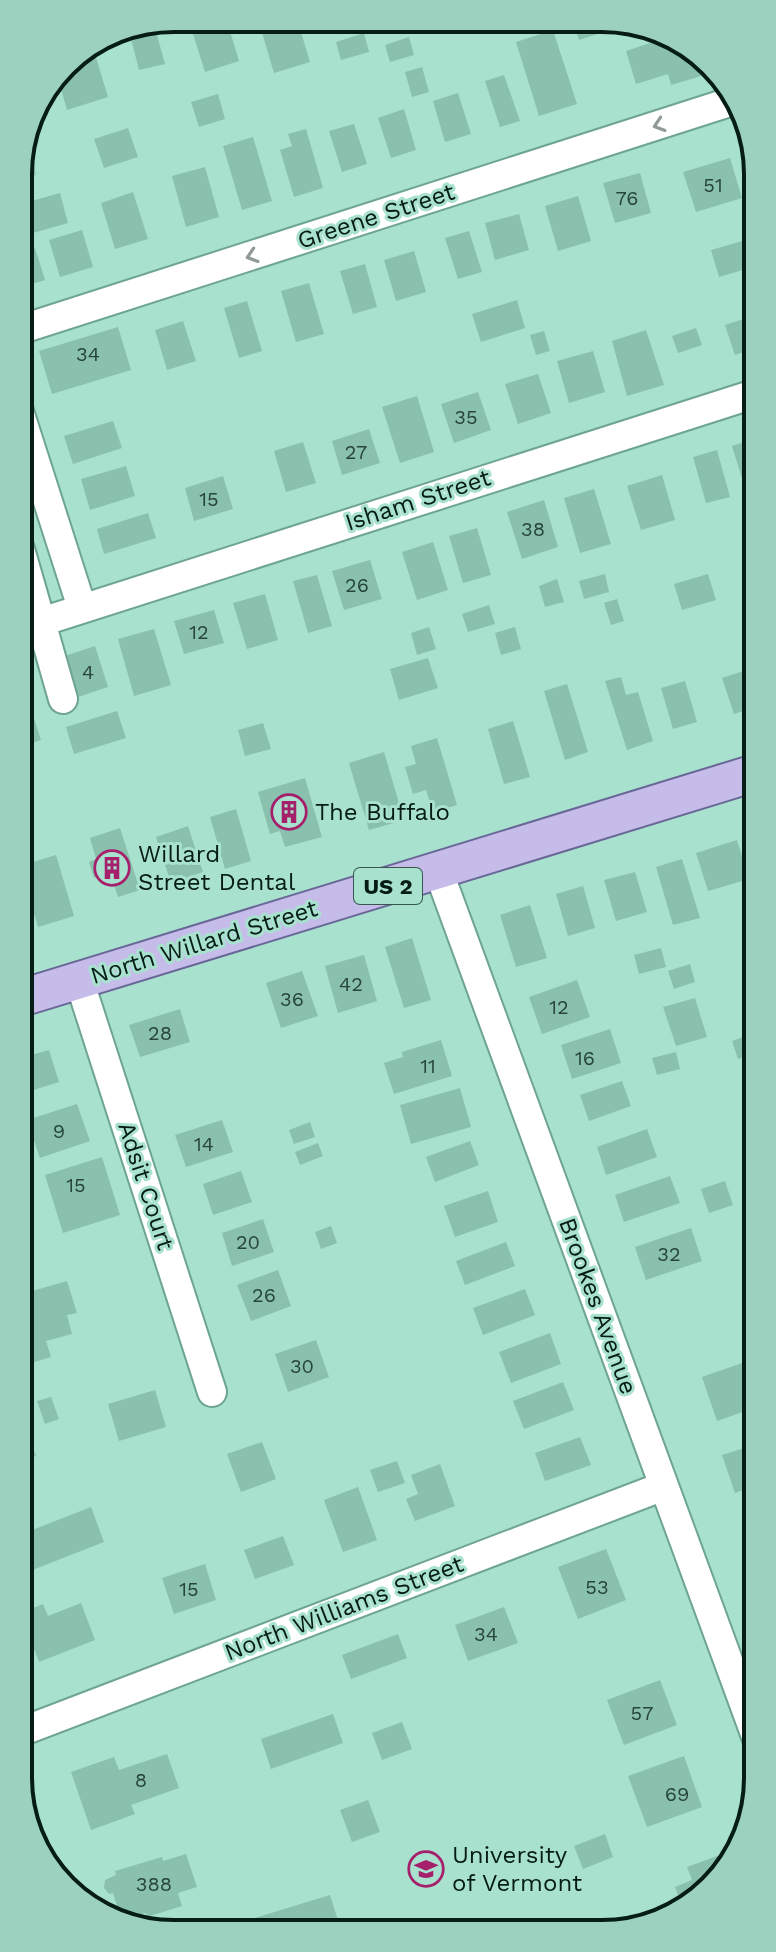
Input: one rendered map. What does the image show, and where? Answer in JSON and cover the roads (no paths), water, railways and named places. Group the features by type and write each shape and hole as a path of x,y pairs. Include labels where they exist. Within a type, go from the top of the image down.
{"main road":[{"name":"North Willard Street","path":"32,995 744,776"}],"street":[{"name":"Greene Street","path":"32,326 725,103"},
{"name":"Isham Street","path":"41,622 744,397"},
{"path":"32,452 82,608"},
{"path":"32,537 56,529"},
{"path":"32,591 63,699"},
{"name":"Brookes Avenue","path":"438,870 744,1704"},
{"name":"Adsit Court","path":"79,980 212,1392"},
{"name":"North Williams Street","path":"32,1728 664,1486"}],"place":[{"name":"The Buffalo","path":"289,812"},
{"name":"Willard Street Dental","path":"112,868"},
{"name":"University of Vermont","path":"426,1869"}]}
